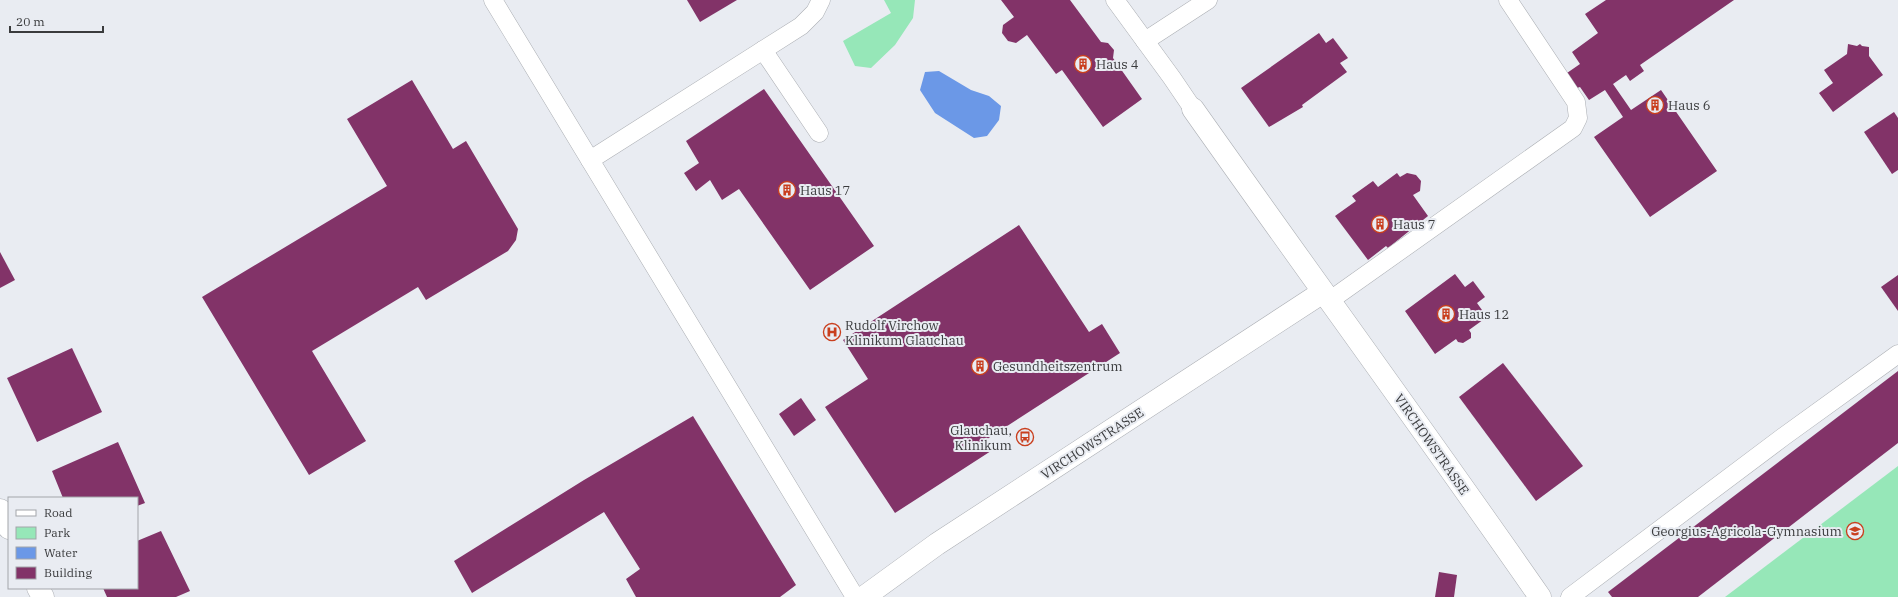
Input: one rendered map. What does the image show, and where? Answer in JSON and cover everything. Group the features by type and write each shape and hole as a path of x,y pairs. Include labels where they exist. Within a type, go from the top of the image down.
{"street":[{"name":"VIRCHOWSTRASSE","path":"1193,110 1414,418 1540,597"},
{"name":"VIRCHOWSTRASSE","path":"864,597 937,544 1326,297"},
{"path":"0,510 8,526"}],"lane":[{"path":"493,0 855,597"},
{"path":"590,160 801,26 816,12 821,0"},
{"path":"1115,0 1193,110"},
{"path":"1145,41 1208,0"},
{"path":"1326,297 1573,128 1578,118 1576,102 1508,0"},
{"path":"763,50 819,133"},
{"path":"1570,597 1783,437 1898,354"}],"green space":[{"path":"884,0 915,0 913,18 895,45 871,68 855,66 843,41 891,13"},
{"name":"Georgius-Agricola-Gymnasium","path":"1898,466 1898,597 1725,597"}],"water":[{"path":"939,71 971,90 989,96 1001,106 999,120 987,136 974,138 935,113 920,90 925,72"}],"building":[{"path":"687,0 737,0 700,22"},
{"name":"Haus 4","path":"1001,0 1070,0 1101,42 1108,43 1114,50 1113,58 1142,99 1103,127 1062,70 1056,74 1027,35 1016,43 1008,41 1002,33 1003,25 1014,17"},
{"name":"Haus 6","path":"1606,0 1734,0 1640,65 1644,71 1630,81 1626,75 1613,84 1631,110 1661,90 1717,171 1650,217 1594,137 1623,117 1605,90 1589,100 1580,87 1577,88 1567,73 1580,64 1572,52 1598,33 1585,14"},
{"path":"1319,33 1326,43 1333,38 1348,58 1340,63 1347,72 1302,105 1303,107 1269,127 1241,88"},
{"path":"1848,44 1857,46 1860,44 1862,46 1869,47 1869,56 1883,75 1833,112 1819,93 1833,83 1824,70 1847,54"},
{"path":"412,80 453,149 466,141 518,229 516,240 508,251 426,300 418,287 312,351 366,441 309,475 202,297 387,186 347,119"},
{"name":"Haus 17","path":"764,89 874,246 810,290 739,189 722,200 710,180 696,191 684,173 699,163 686,141"},
{"path":"1894,112 1898,118 1898,170 1892,174 1864,132"},
{"name":"Haus 7","path":"1397,173 1400,177 1407,173 1416,175 1421,181 1420,191 1413,195 1428,216 1388,248 1386,246 1368,260 1335,216 1356,201 1352,196 1373,181 1378,187"},
{"name":"Gesundheitszentrum","path":"1019,225 1089,332 1102,324 1120,353 984,441 991,451 895,513 825,407 868,379 843,340"},
{"path":"0,252 15,280 0,288"},
{"name":"Haus 12","path":"1455,274 1465,287 1473,281 1485,297 1477,303 1487,317 1469,330 1471,333 1471,338 1463,343 1458,342 1456,339 1435,354 1405,311"},
{"path":"1898,275 1898,311 1881,287"},
{"path":"72,348 102,412 37,442 7,378"},
{"path":"1503,363 1583,466 1536,501 1459,397"},
{"path":"1898,371 1898,443 1698,597 1612,597 1608,592"},
{"path":"801,398 816,420 794,436 779,414"},
{"path":"693,416 796,585 780,597 636,597 626,579 640,569 604,512 472,593 454,561 584,480"},
{"path":"118,442 145,503 138,506 138,497 63,497 52,471"},
{"path":"161,531 190,591 176,597 107,597 103,589 138,589 138,541"},
{"path":"1439,572 1457,575 1454,597 1435,597"}],"place":[{"name":"Haus 4","path":"1083,64"},
{"name":"Haus 6","path":"1655,105"},
{"name":"Haus 17","path":"787,190"},
{"name":"Haus 7","path":"1380,224"},
{"name":"Haus 12","path":"1446,314"},
{"name":"Rudolf Virchow Klinikum Glauchau","path":"832,332"},
{"name":"Gesundheitszentrum","path":"980,366"},
{"name":"Glauchau, Klinikum","path":"1025,437"},
{"name":"Georgius-Agricola-Gymnasium","path":"1855,531"}]}
